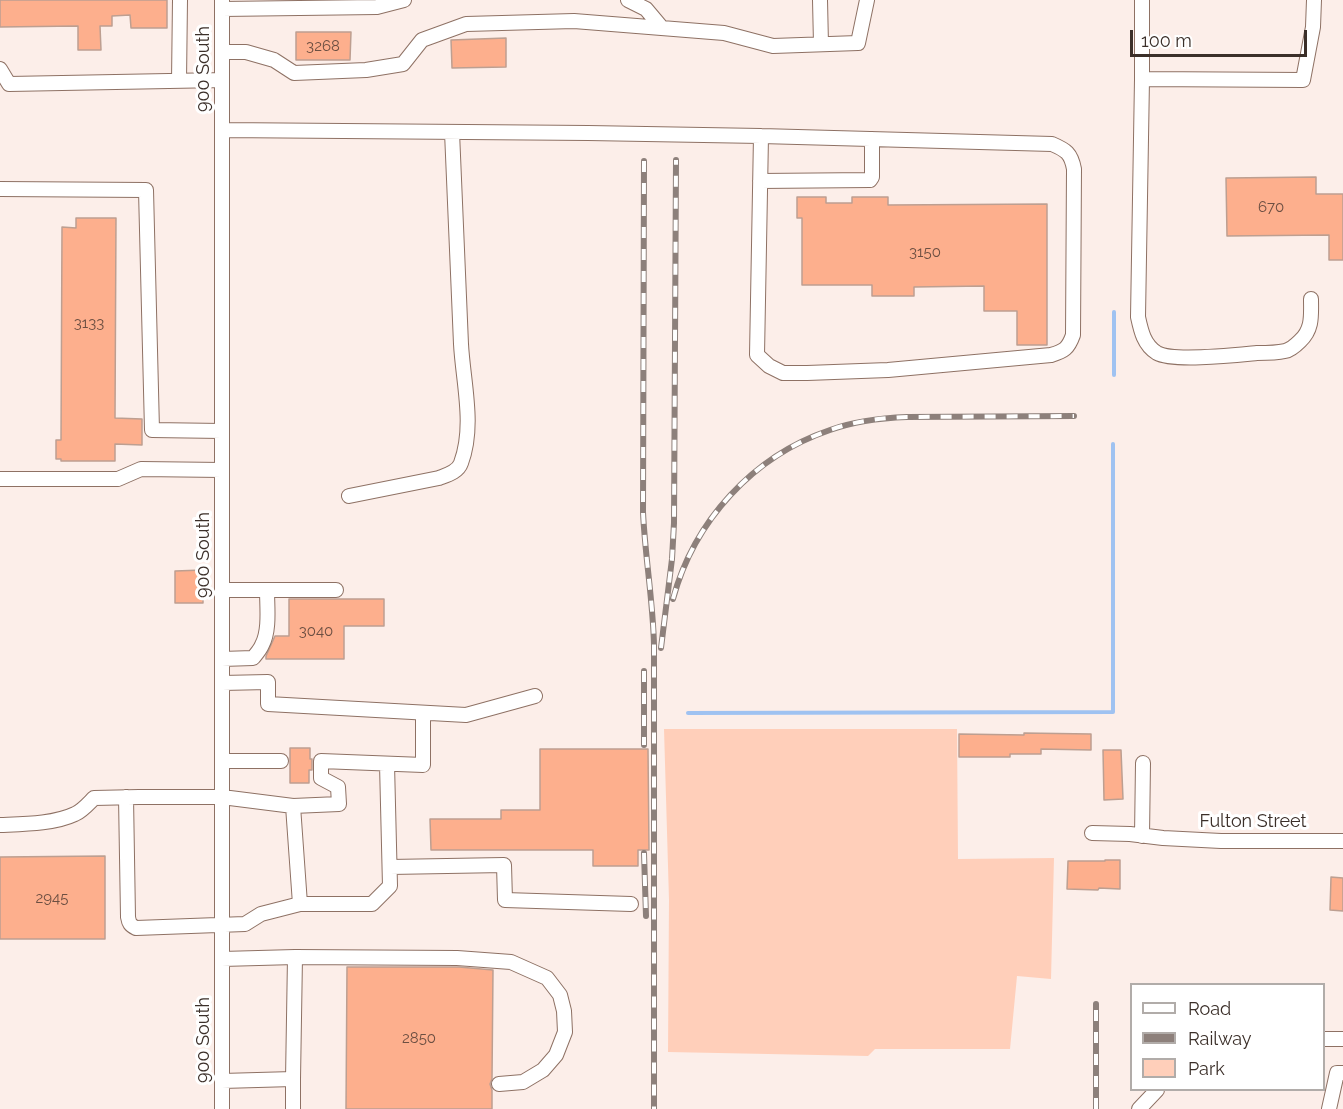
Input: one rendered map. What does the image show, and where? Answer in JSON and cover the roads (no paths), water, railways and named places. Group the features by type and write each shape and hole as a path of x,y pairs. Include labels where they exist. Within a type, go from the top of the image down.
{"street":[{"path":"179,81 180,0"},
{"path":"222,4 377,7 404,0"},
{"path":"628,0 646,9 662,28"},
{"path":"820,0 821,44"},
{"path":"222,52 246,52 274,60 294,73 366,70 403,64 422,40 466,24 574,21 723,33 773,46 858,43 867,0"},
{"path":"1142,0 1138,318 1147,344 1158,353 1173,357 1217,357 1287,351 1310,330 1311,299"},
{"path":"1142,79 1303,80 1313,27 1314,0"},
{"name":"900 South","path":"222,4 222,1109"},
{"path":"0,69 9,84 222,81"},
{"path":"222,130 761,136 1052,144 1071,157 1074,169 1073,336 1069,346 1051,355 888,370 783,373 769,366 758,355 761,136"},
{"path":"349,496 439,478 461,466 466,443 468,411 462,347 452,132"},
{"path":"760,181 870,180 872,177 872,139"},
{"path":"0,189 146,190 152,430 222,431"},
{"path":"0,479 118,479 141,469 222,470"},
{"path":"222,659 253,658 262,647 267,626 267,590"},
{"path":"222,591 336,590"},
{"path":"222,683 268,682 268,704 466,715 536,696"},
{"path":"0,825 37,824 74,815 94,798 222,797 293,806 339,804 338,787 321,778 321,761 423,765 423,712"},
{"path":"222,761 281,761"},
{"path":"1142,836 1143,763"},
{"path":"126,797 129,923 136,928 245,924 261,914 300,904 372,904 390,886 387,764"},
{"path":"293,806 300,904"},
{"name":"Fulton Street","path":"1092,833 1221,842 1343,841"},
{"path":"390,867 504,866 505,900 631,904"},
{"path":"293,1109 295,957"},
{"path":"222,958 457,958 511,962 547,978 561,995 564,1011 565,1032 556,1055 543,1071 523,1083 499,1084"},
{"path":"1325,1039 1343,1039"},
{"path":"1329,1109 1337,1073 1343,1073"},
{"path":"222,1081 293,1079"},
{"path":"1140,1109 1155,1091"}],"waterway":[{"path":"1114,312 1114,375"},
{"path":"688,713 1113,712 1113,444"}],"railway":[{"path":"661,648 674,523 676,160"},
{"path":"644,161 643,512 654,645 654,1109"},
{"path":"673,599 683,570 712,518 752,474 776,456 802,442 839,427 888,418 1074,416"},
{"path":"644,671 644,745"},
{"path":"644,853 646,916"},
{"path":"1096,1004 1096,1109"}]}
